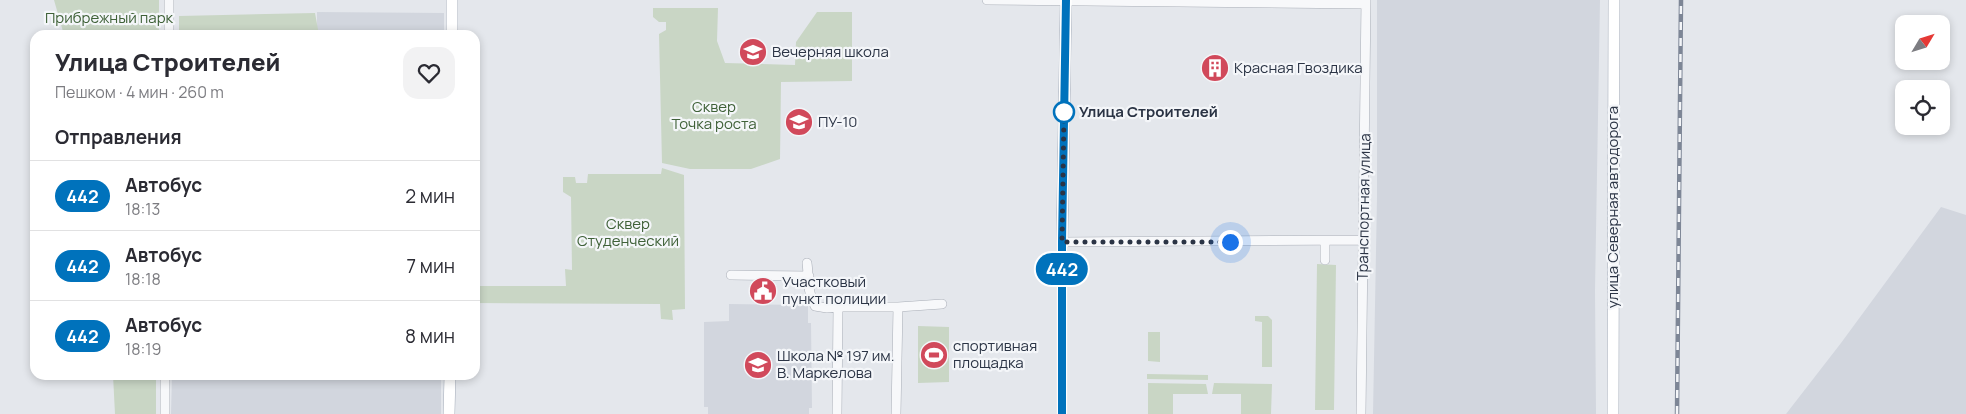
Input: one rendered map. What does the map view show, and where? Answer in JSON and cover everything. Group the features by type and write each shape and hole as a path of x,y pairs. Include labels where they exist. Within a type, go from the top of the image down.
{"main road":[{"path":"452,0 452,30"},
{"path":"1062,414 1062,242 1066,0"},
{"name":"улица Северная автодорога","path":"1613,414 1614,0"},
{"path":"449,414 450,380"}],"street":[{"path":"169,0 169,30"},
{"path":"987,0 1366,2"},
{"name":"Транспортная улица","path":"1361,414 1366,2"},
{"path":"1062,242 1364,240"},
{"path":"1324,241 1325,260"},
{"path":"808,263 810,298 815,306 838,308 942,304"},
{"path":"731,275 809,276"},
{"path":"896,414 898,307"},
{"path":"837,414 838,308"},
{"path":"165,380 165,414"}],"shaded area":[{"path":"1377,0 1600,0 1595,291 1596,414 1373,414 1377,197"},
{"path":"317,12 444,13 444,30 317,30"},
{"path":"1941,207 1966,215 1966,414 1786,414 1841,343"},
{"name":"Школа № 197 им. В. Маркелова","path":"729,304 808,305 808,323 811,323 812,408 809,408 809,414 708,414 708,407 704,407 704,322 729,321"},
{"path":"172,380 441,380 441,414 171,414"}],"green space":[{"name":"Прибрежный парк","path":"54,0 159,0 159,30 63,30"},
{"name":"Сквер Точка роста","path":"653,8 718,8 717,41 725,63 795,65 796,42 817,12 852,12 852,81 781,82 780,159 751,169 690,169 662,163 659,34 666,30 666,22 659,22 653,17"},
{"path":"315,13 318,30 179,30 179,16"},
{"name":"Сквер Студенческий","path":"662,168 684,175 685,309 672,310 673,320 661,319 660,304 480,303 480,286 566,286 565,269 572,270 571,197 563,192 563,177 575,177 576,183 587,183 588,174 661,174"},
{"path":"1317,264 1336,265 1334,410 1315,410"},
{"path":"1255,316 1268,316 1272,320 1272,367 1262,367 1262,322 1255,321"},
{"name":"спортивная площадка","path":"918,326 949,327 949,382 918,383"},
{"path":"1148,332 1160,332 1160,362 1148,361"},
{"path":"1147,374 1208,375 1208,380 1147,379"},
{"path":"113,380 156,380 156,414 115,414"},
{"path":"1148,383 1206,384 1208,394 1173,394 1173,414 1148,414"},
{"path":"1214,383 1272,384 1271,414 1241,414 1241,394 1212,394"}],"railway":[{"path":"1677,414 1681,0"}],"bus line":[{"name":"442","path":"1062,414 1062,242 1066,0"}],"place":[{"name":"Вечерняя школа","path":"753,52"},
{"name":"Красная Гвоздика","path":"1215,68"},
{"name":"Улица Строителей","path":"1064,112"},
{"name":"ПУ-10","path":"799,122"},
{"name":"Участковый пункт полиции","path":"763,291"},
{"name":"спортивная площадка","path":"934,355"},
{"name":"Школа № 197 им. В. Маркелова","path":"758,365"}],"route":[{"path":"1064,112 1062,242 1230,242"}]}
